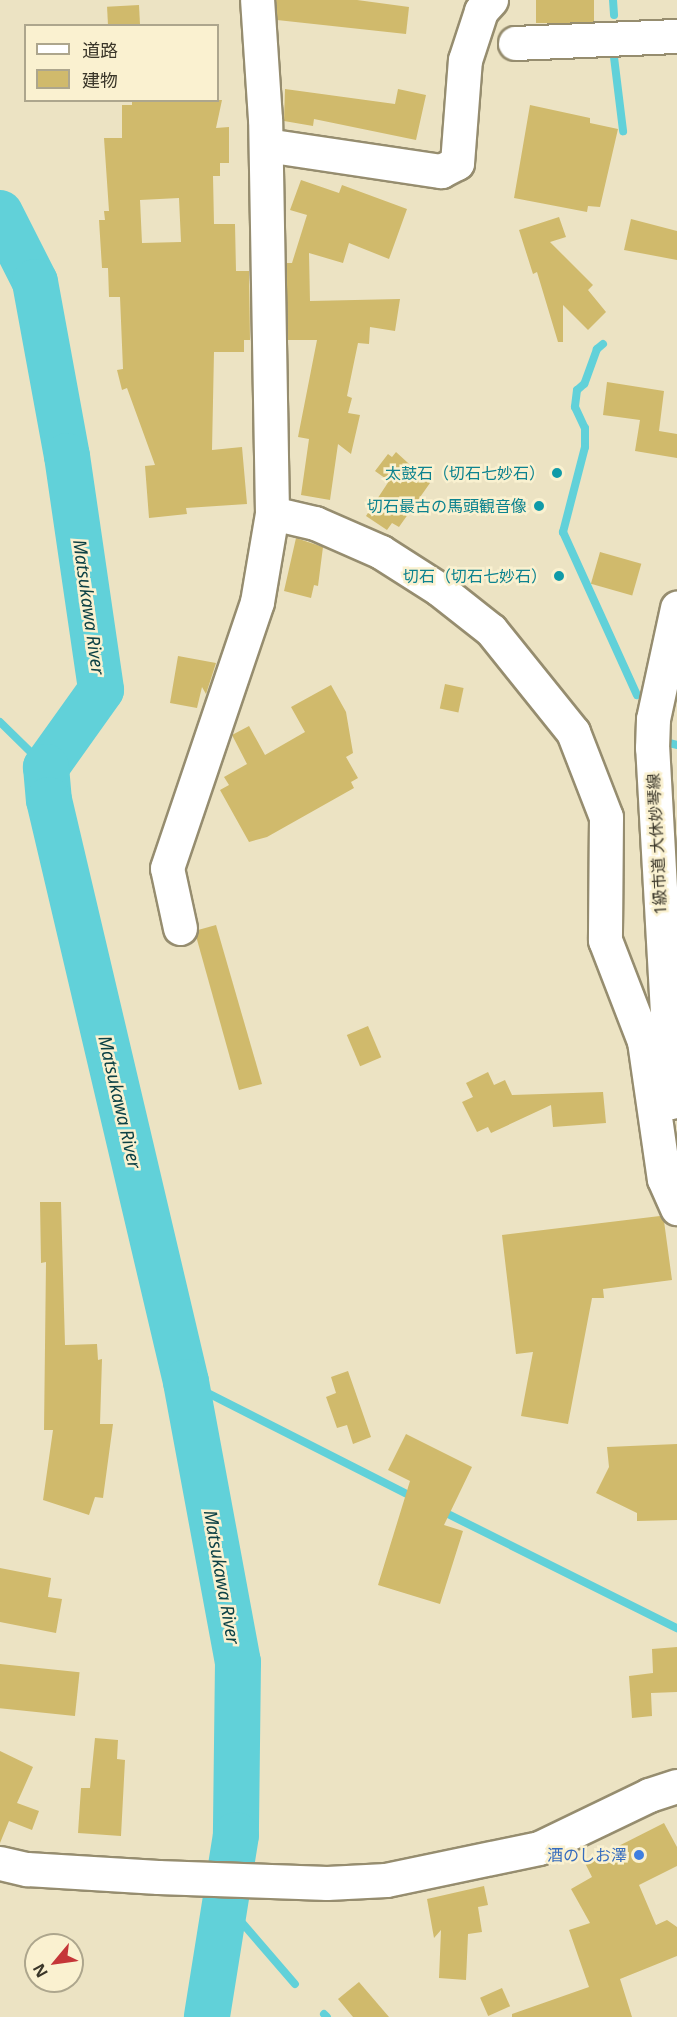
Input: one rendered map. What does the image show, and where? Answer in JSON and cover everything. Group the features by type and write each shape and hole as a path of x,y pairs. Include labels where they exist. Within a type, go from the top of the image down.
{"street":[{"path":"180,928 167,868 257,602 272,513 266,146 257,0"},
{"path":"266,146 441,171 458,163 465,60 481,12 491,0"},
{"path":"515,43 677,36"},
{"path":"272,513 315,523 381,552 439,589 491,630 573,732 606,817 605,940 644,1041 664,1179 677,1208"},
{"name":"1級市道 大休妙琴線","path":"677,608 653,719 664,752 677,1191"},
{"path":"0,1863 27,1869 158,1877 315,1883 386,1880 521,1853 677,1786"}],"building":[{"path":"276,0 357,0 409,7 406,34 277,20"},
{"path":"536,0 594,0 594,23 536,23"},
{"path":"139,5 140,24 108,24 107,7"},
{"path":"285,89 395,104 398,89 426,95 416,140 314,119 313,126 284,121"},
{"path":"222,100 216,128 229,127 229,163 220,163 220,176 213,176 214,224 235,224 236,271 249,271 250,340 244,340 244,352 214,352 212,450 242,447 247,504 186,508 187,514 149,518 145,466 155,465 127,388 122,390 117,370 123,369 120,297 109,297 108,268 102,268 99,220 105,220 104,211 109,211 104,138 122,138 122,105 132,105 132,102 219,102","holes":["179,198 181,242 142,243 140,200"]},
{"path":"530,105 590,118 590,123 618,129 600,207 588,206 587,212 514,198"},
{"path":"301,180 339,193 342,185 407,209 389,259 349,243 343,263 309,253 310,301 400,299 395,331 370,327 369,344 358,343 347,396 352,398 348,413 360,415 351,454 338,444 330,500 301,495 309,439 298,437 317,340 288,340 286,263 292,263 307,215 290,210"},
{"path":"559,217 566,237 550,242 593,285 588,290 606,312 588,330 563,305 563,342 558,342 537,272 533,274 519,230"},
{"path":"631,219 677,231 677,260 624,250"},
{"path":"607,382 664,391 659,431 677,434 677,458 635,451 640,420 603,415"},
{"path":"396,452 430,483 399,527 392,523 387,530 366,516 389,481 375,471 388,454 392,457"},
{"path":"296,538 323,547 318,586 314,585 311,598 284,591"},
{"path":"600,552 641,564 632,596 591,584"},
{"path":"178,656 216,663 206,694 202,687 197,708 170,703"},
{"path":"445,684 464,688 458,712 440,708"},
{"path":"331,685 346,712 353,753 346,757 358,778 351,782 354,788 267,837 249,842 220,790 229,785 224,777 247,764 232,735 249,726 265,755 305,732 291,707"},
{"path":"216,925 262,1084 239,1090 196,936 198,930"},
{"path":"368,1026 381,1057 360,1066 347,1035"},
{"path":"488,1072 494,1085 505,1080 512,1095 603,1092 606,1123 553,1127 551,1105 491,1133 488,1127 477,1132 462,1102 473,1097 466,1083"},
{"path":"40,1202 61,1202 65,1345 97,1344 98,1360 102,1359 100,1424 113,1424 103,1498 95,1497 89,1515 43,1500 53,1430 44,1430 46,1262 41,1263"},
{"path":"660,1216 664,1221 672,1280 603,1289 604,1298 592,1298 568,1424 521,1416 533,1352 516,1354 502,1235"},
{"path":"348,1371 371,1437 353,1444 347,1425 337,1428 326,1397 336,1393 331,1377"},
{"path":"406,1434 472,1467 444,1525 463,1531 440,1604 378,1585 410,1481 388,1470"},
{"path":"677,1444 677,1520 637,1521 637,1513 596,1493 609,1467 607,1447"},
{"path":"0,1568 51,1578 48,1597 62,1599 56,1633 0,1622"},
{"path":"677,1647 677,1692 651,1693 652,1716 632,1718 629,1676 653,1673 652,1649"},
{"path":"0,1664 80,1672 75,1716 0,1708"},
{"path":"95,1738 118,1740 117,1759 125,1760 121,1836 78,1833 81,1788 90,1788"},
{"path":"0,1751 33,1767 17,1803 39,1811 32,1830 9,1821 0,1843"},
{"path":"664,1823 677,1847 677,1866 639,1885 656,1925 667,1920 677,1927 677,1956 620,1979 632,2017 512,2017 512,2014 589,1987 569,1930 590,1923 571,1889 592,1877 585,1863"},
{"path":"484,1886 488,1905 478,1907 482,1932 468,1934 466,1980 439,1978 441,1930 434,1938 427,1899"},
{"path":"359,1982 389,2017 353,2017 338,1999"},
{"path":"502,1988 510,2006 488,2016 480,1998"}],"waterway":[{"path":"613,0 614,15"},
{"path":"613,49 623,131"},
{"name":"Matsukawa River","path":"0,213 35,282 67,456 101,690 46,767 49,800 186,1382 238,1662 236,1835 207,2017"},
{"path":"603,344 597,349 584,384 577,390 575,407 585,428 585,447 563,532 637,695"},
{"path":"0,722 46,767"},
{"path":"661,741 677,745"},
{"path":"186,1382 415,1498"},
{"path":"442,1511 677,1628"},
{"path":"225,1903 295,1984"},
{"path":"324,2014 327,2017"}],"place":[{"name":"太鼓石（切石七妙石）","path":"557,473"},
{"name":"切石最古の馬頭観音像","path":"539,506"},
{"name":"切石（切石七妙石）","path":"559,576"},
{"name":"酒のしお澤","path":"639,1855"}]}
